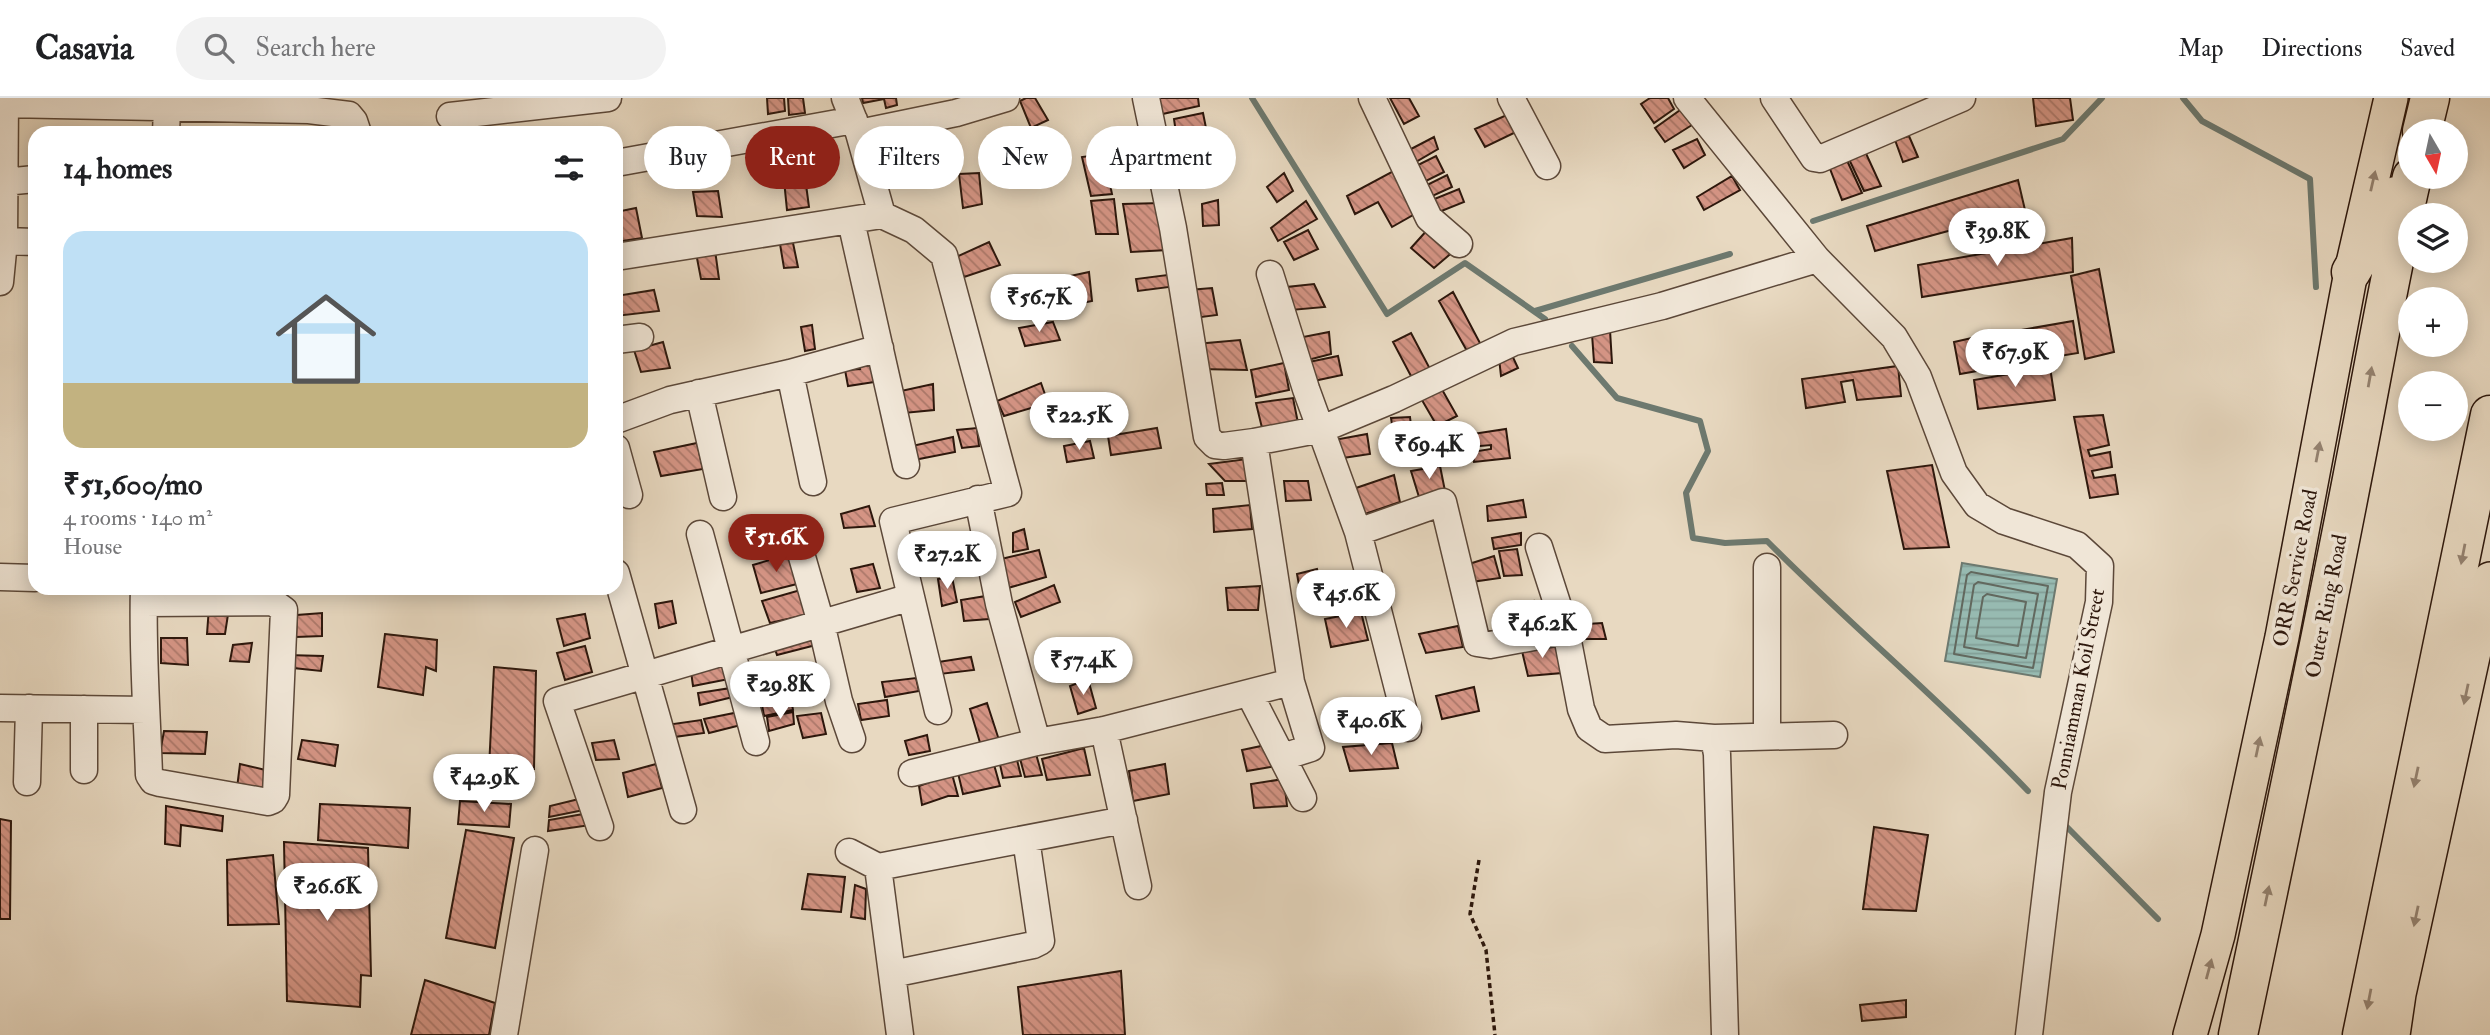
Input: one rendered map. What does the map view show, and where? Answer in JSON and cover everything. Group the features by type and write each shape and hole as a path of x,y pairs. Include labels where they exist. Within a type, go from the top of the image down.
{"highway":[{"path":"2425,119 2430,98"},
{"path":"2351,272 2402,189"},
{"name":"Outer Ring Road","path":"2238,1035 2299,744 2408,189"},
{"path":"2362,1035 2490,415"}],"main road":[{"name":"ORR Service Road","path":"2190,1035 2218,935 2282,637 2351,272 2391,98"},
{"path":"2392,1035 2490,579"}],"street":[{"path":"450,116 608,98"},
{"path":"623,162 853,117 956,113 1006,98"},
{"path":"1146,98 1173,228 1208,437 1215,445 1254,442 1322,429 1394,399 1514,342 1661,306 1816,259"},
{"path":"1372,98 1429,218 1459,244"},
{"path":"1511,98 1547,166"},
{"name":"Ponniamman Koil Street","path":"1687,98 1816,259 1894,337 1918,377 1954,473 1977,505 2004,521 2077,545 2100,566 2099,602 2058,792 2029,1035"},
{"path":"1774,98 1814,158 1820,159 1962,98"},
{"path":"0,282 4,242 5,101 166,121 308,104 349,115 356,126"},
{"path":"853,117 882,215"},
{"path":"4,182 28,180"},
{"path":"623,256 882,215 914,230 944,255 1008,493 893,521 938,711"},
{"path":"851,221 906,465"},
{"path":"4,242 28,242"},
{"path":"1270,274 1306,389 1358,532 1408,728"},
{"path":"623,417 670,400 790,373 880,348"},
{"path":"790,373 813,482"},
{"path":"699,393 723,497"},
{"path":"1254,442 1290,682 1311,748 1283,757"},
{"path":"623,473 629,495"},
{"path":"978,499 999,604 1037,742"},
{"path":"1358,532 1443,502 1477,643 1490,645 1566,631"},
{"path":"794,529 821,623 839,701 852,739"},
{"path":"701,534 756,742"},
{"path":"1539,547 1566,631 1581,709 1589,728 1605,739 1676,735 1835,735"},
{"path":"1767,566 1767,736"},
{"path":"0,577 28,578"},
{"path":"144,595 273,602 284,610 274,800 268,802 153,781 149,775 144,595"},
{"path":"622,595 683,810"},
{"path":"600,827 557,701 911,597"},
{"path":"912,773 1037,742 1104,730 1290,682"},
{"path":"1249,692 1303,798"},
{"path":"0,708 146,710"},
{"path":"27,782 29,708"},
{"path":"84,709 84,770"},
{"path":"1104,730 1138,887"},
{"path":"1714,737 1717,754 1725,1035"},
{"path":"849,852 878,867 1124,820"},
{"path":"892,974 1033,945 1041,941 1026,839"},
{"path":"503,1035 535,850"},
{"path":"878,867 900,1035"}],"path":[{"path":"1479,860 1470,914 1486,950 1495,1035"}],"water":[{"path":"1962,563 2057,579 2040,677 1945,661"}],"building":[{"path":"767,98 784,98 785,111 768,114"},
{"path":"788,98 803,98 805,113 789,115"},
{"path":"862,98 896,98 897,105 886,108 884,99 863,103"},
{"path":"1035,98 1048,120 1030,126 1020,101"},
{"path":"1154,98 1198,98 1199,106 1158,115"},
{"path":"1390,98 1409,98 1419,116 1404,124"},
{"path":"1650,98 1668,98 1674,109 1654,123 1641,104"},
{"path":"2033,98 2070,98 2073,120 2036,126"},
{"path":"1683,108 1692,125 1665,142 1655,128"},
{"path":"1203,113 1206,126 1175,126 1174,119"},
{"path":"1509,114 1518,131 1485,147 1475,129"},
{"path":"1909,136 1918,157 1903,162 1895,140"},
{"path":"1434,137 1438,149 1414,163 1409,150"},
{"path":"1697,139 1705,155 1684,168 1673,150"},
{"path":"1863,147 1881,186 1864,191 1847,155"},
{"path":"1844,154 1862,193 1842,200 1827,161"},
{"path":"1086,156 1086,174 1082,157"},
{"path":"1436,156 1444,172 1424,182 1416,166"},
{"path":"1399,168 1420,211 1392,227 1378,202 1355,214 1347,196"},
{"path":"978,173 982,204 963,208 961,189 964,189 964,174"},
{"path":"1284,173 1293,191 1277,202 1267,187"},
{"path":"1447,175 1452,187 1428,198 1423,187"},
{"path":"1732,176 1740,190 1704,210 1697,197"},
{"path":"2018,180 2025,210 1875,251 1867,226"},
{"path":"785,189 807,189 809,207 787,210"},
{"path":"1089,189 1111,189 1112,194 1091,196"},
{"path":"1459,189 1464,202 1434,214 1427,202"},
{"path":"718,191 722,217 697,216 693,192"},
{"path":"1114,199 1118,234 1096,234 1091,201"},
{"path":"1218,200 1219,225 1203,226 1202,204"},
{"path":"1306,201 1317,219 1278,241 1271,228"},
{"path":"1162,203 1168,250 1131,252 1123,204"},
{"path":"636,208 642,238 623,241 623,211"},
{"path":"1429,228 1455,250 1434,268 1411,248"},
{"path":"1308,230 1318,249 1294,260 1284,242"},
{"path":"2072,238 2073,272 1922,297 1918,265"},
{"path":"989,242 1000,265 964,277 954,258"},
{"path":"793,243 798,267 784,268 780,244"},
{"path":"715,250 719,279 701,279 696,253"},
{"path":"2099,269 2114,352 2085,359 2071,276"},
{"path":"1089,272 1092,301 1067,306 1061,278"},
{"path":"1175,274 1177,286 1138,291 1136,279"},
{"path":"1314,284 1325,307 1291,310 1287,287"},
{"path":"1212,288 1217,315 1194,318 1189,290"},
{"path":"654,290 659,311 623,315 623,295"},
{"path":"1453,292 1481,345 1467,351 1439,301"},
{"path":"2073,321 2078,353 2010,364 2004,333"},
{"path":"1053,322 1060,340 1025,346 1019,328"},
{"path":"812,325 815,349 805,351 801,327"},
{"path":"1610,330 1612,363 1594,362 1592,334"},
{"path":"1329,332 1331,354 1304,361 1303,337"},
{"path":"1411,333 1430,369 1412,378 1393,342"},
{"path":"1994,333 2000,367 1960,374 1954,342"},
{"path":"1240,340 1247,370 1199,369 1196,344"},
{"path":"663,342 670,368 641,372 634,350"},
{"path":"1510,351 1518,368 1501,376 1499,358"},
{"path":"875,355 881,381 848,386 845,370 860,369 857,358"},
{"path":"1338,356 1342,375 1309,382 1304,363"},
{"path":"1284,363 1289,390 1256,397 1251,370"},
{"path":"1898,366 1901,396 1857,400 1853,380 1841,382 1845,402 1806,408 1802,379"},
{"path":"2050,367 2055,400 1978,409 1974,380"},
{"path":"1041,383 1048,403 1004,416 997,401"},
{"path":"933,384 934,410 904,413 901,391"},
{"path":"1440,386 1457,416 1437,426 1419,395"},
{"path":"1293,398 1298,423 1262,428 1256,403"},
{"path":"2103,415 2109,445 2088,450 2090,456 2110,452 2112,467 2092,471 2094,478 2115,475 2118,494 2090,498 2074,417"},
{"path":"1410,417 1412,434 1394,437 1391,418"},
{"path":"977,428 979,446 962,448 957,430"},
{"path":"1157,428 1161,448 1111,455 1108,436"},
{"path":"1506,429 1510,458 1474,462 1472,452 1491,449 1491,445 1469,447 1466,435"},
{"path":"1367,434 1370,454 1336,459 1334,440"},
{"path":"953,437 955,452 914,460 912,446"},
{"path":"1404,440 1406,457 1388,459 1386,442"},
{"path":"1090,441 1094,458 1067,462 1064,446"},
{"path":"697,443 703,469 661,476 654,452"},
{"path":"1247,459 1250,481 1225,481 1209,464"},
{"path":"1932,465 1949,547 1904,549 1887,471"},
{"path":"1440,466 1445,491 1419,497 1411,471"},
{"path":"1394,475 1400,502 1362,515 1356,488"},
{"path":"1284,481 1308,481 1311,500 1286,501"},
{"path":"1222,483 1224,495 1207,495 1206,484"},
{"path":"1523,500 1526,517 1488,521 1487,506"},
{"path":"1250,505 1252,529 1214,532 1213,509"},
{"path":"869,506 875,526 844,528 841,514"},
{"path":"1024,529 1028,549 1013,552 1013,533"},
{"path":"1521,533 1521,545 1494,549 1492,538"},
{"path":"975,534 977,540 969,541 971,553 965,553 969,568 950,571 945,541"},
{"path":"942,548 944,565 914,569 910,554"},
{"path":"1517,549 1522,575 1504,576 1499,551"},
{"path":"1039,550 1046,577 1008,588 1001,559"},
{"path":"790,554 801,583 761,593 753,565"},
{"path":"1494,556 1500,578 1471,582 1469,564"},
{"path":"873,564 880,588 857,592 851,569"},
{"path":"1317,569 1320,582 1312,583 1316,604 1303,607 1297,574"},
{"path":"952,577 957,602 942,606 938,579"},
{"path":"1054,585 1060,602 1021,617 1015,602"},
{"path":"1260,586 1258,610 1228,610 1226,588"},
{"path":"804,589 810,614 770,623 762,601"},
{"path":"986,596 989,619 964,621 961,600"},
{"path":"672,601 676,623 659,628 655,604"},
{"path":"1534,601 1541,629 1515,635 1508,605"},
{"path":"209,607 229,608 225,634 207,634"},
{"path":"1361,612 1368,640 1331,647 1325,619"},
{"path":"322,613 322,636 296,637 297,615"},
{"path":"585,614 590,638 564,646 557,619"},
{"path":"1602,623 1606,639 1574,639 1572,625"},
{"path":"1458,626 1463,647 1426,653 1419,634"},
{"path":"814,631 816,645 777,655 773,643"},
{"path":"385,634 437,640 436,671 426,667 423,695 378,687"},
{"path":"161,638 187,638 188,665 161,663"},
{"path":"252,643 249,662 230,661 233,645"},
{"path":"1556,645 1562,673 1528,676 1521,647"},
{"path":"585,646 592,672 565,680 557,653"},
{"path":"286,655 323,656 321,671 284,667"},
{"path":"723,655 729,679 693,686 690,664"},
{"path":"971,657 974,670 940,674 938,662"},
{"path":"494,667 536,671 534,769 489,768"},
{"path":"822,671 825,681 809,684 806,675"},
{"path":"799,675 803,690 793,693 785,679"},
{"path":"916,678 919,691 885,697 882,682"},
{"path":"1088,679 1096,708 1078,714 1070,686"},
{"path":"1474,687 1479,711 1442,719 1436,696"},
{"path":"731,688 733,697 700,705 698,693"},
{"path":"790,693 793,710 764,716 762,705 781,701 780,694"},
{"path":"887,700 889,716 861,720 858,704"},
{"path":"987,703 999,740 981,746 970,709"},
{"path":"739,712 741,725 709,733 704,719"},
{"path":"793,712 794,724 769,731 767,717"},
{"path":"821,713 826,734 803,738 797,716"},
{"path":"701,720 704,733 674,737 673,724"},
{"path":"164,731 207,732 205,754 160,753"},
{"path":"927,735 930,751 909,755 905,741"},
{"path":"302,740 338,745 335,766 298,759"},
{"path":"614,740 619,759 596,760 592,743"},
{"path":"1392,743 1398,768 1350,771 1343,747"},
{"path":"1266,745 1277,766 1247,771 1242,750"},
{"path":"1084,748 1090,775 1047,780 1042,759"},
{"path":"1036,754 1042,775 1025,777 1019,755"},
{"path":"1016,756 1021,776 1003,778 999,760"},
{"path":"993,761 1000,786 963,794 958,773"},
{"path":"240,764 270,771 267,792 237,788"},
{"path":"656,764 662,788 628,797 623,773"},
{"path":"1165,764 1169,794 1133,801 1129,771"},
{"path":"952,774 958,796 948,796 922,805 919,786"},
{"path":"1284,779 1287,806 1254,808 1251,784"},
{"path":"583,798 584,810 549,817 550,806"},
{"path":"460,801 511,804 509,827 458,824"},
{"path":"320,804 410,808 408,848 318,840"},
{"path":"166,806 223,816 222,831 181,825 180,846 165,844"},
{"path":"589,813 591,825 548,831 549,820"},
{"path":"0,819 11,821 10,919 0,919"},
{"path":"1874,827 1928,835 1916,911 1863,909"},
{"path":"466,830 514,838 495,948 446,938"},
{"path":"284,842 368,848 371,976 361,975 360,1007 287,1001"},
{"path":"273,855 279,924 228,925 227,860"},
{"path":"808,874 845,877 841,912 802,909"},
{"path":"855,885 866,889 865,919 851,917"},
{"path":"1121,971 1125,1035 1023,1035 1018,987"},
{"path":"425,980 495,1003 489,1035 411,1035"},
{"path":"1906,1000 1906,1017 1862,1021 1860,1005"}],"waterway":[{"path":"1252,98 1387,314 1465,263 1545,319"},
{"path":"1813,221 2063,139 2102,98"},
{"path":"2183,98 2202,121 2310,179 2316,287"},
{"path":"1535,311 1730,254"},
{"path":"1572,346 1617,398 1700,421 1708,451 1686,493 1693,538 1725,543 1767,541 2028,791"},
{"path":"2063,823 2158,919"}]}
